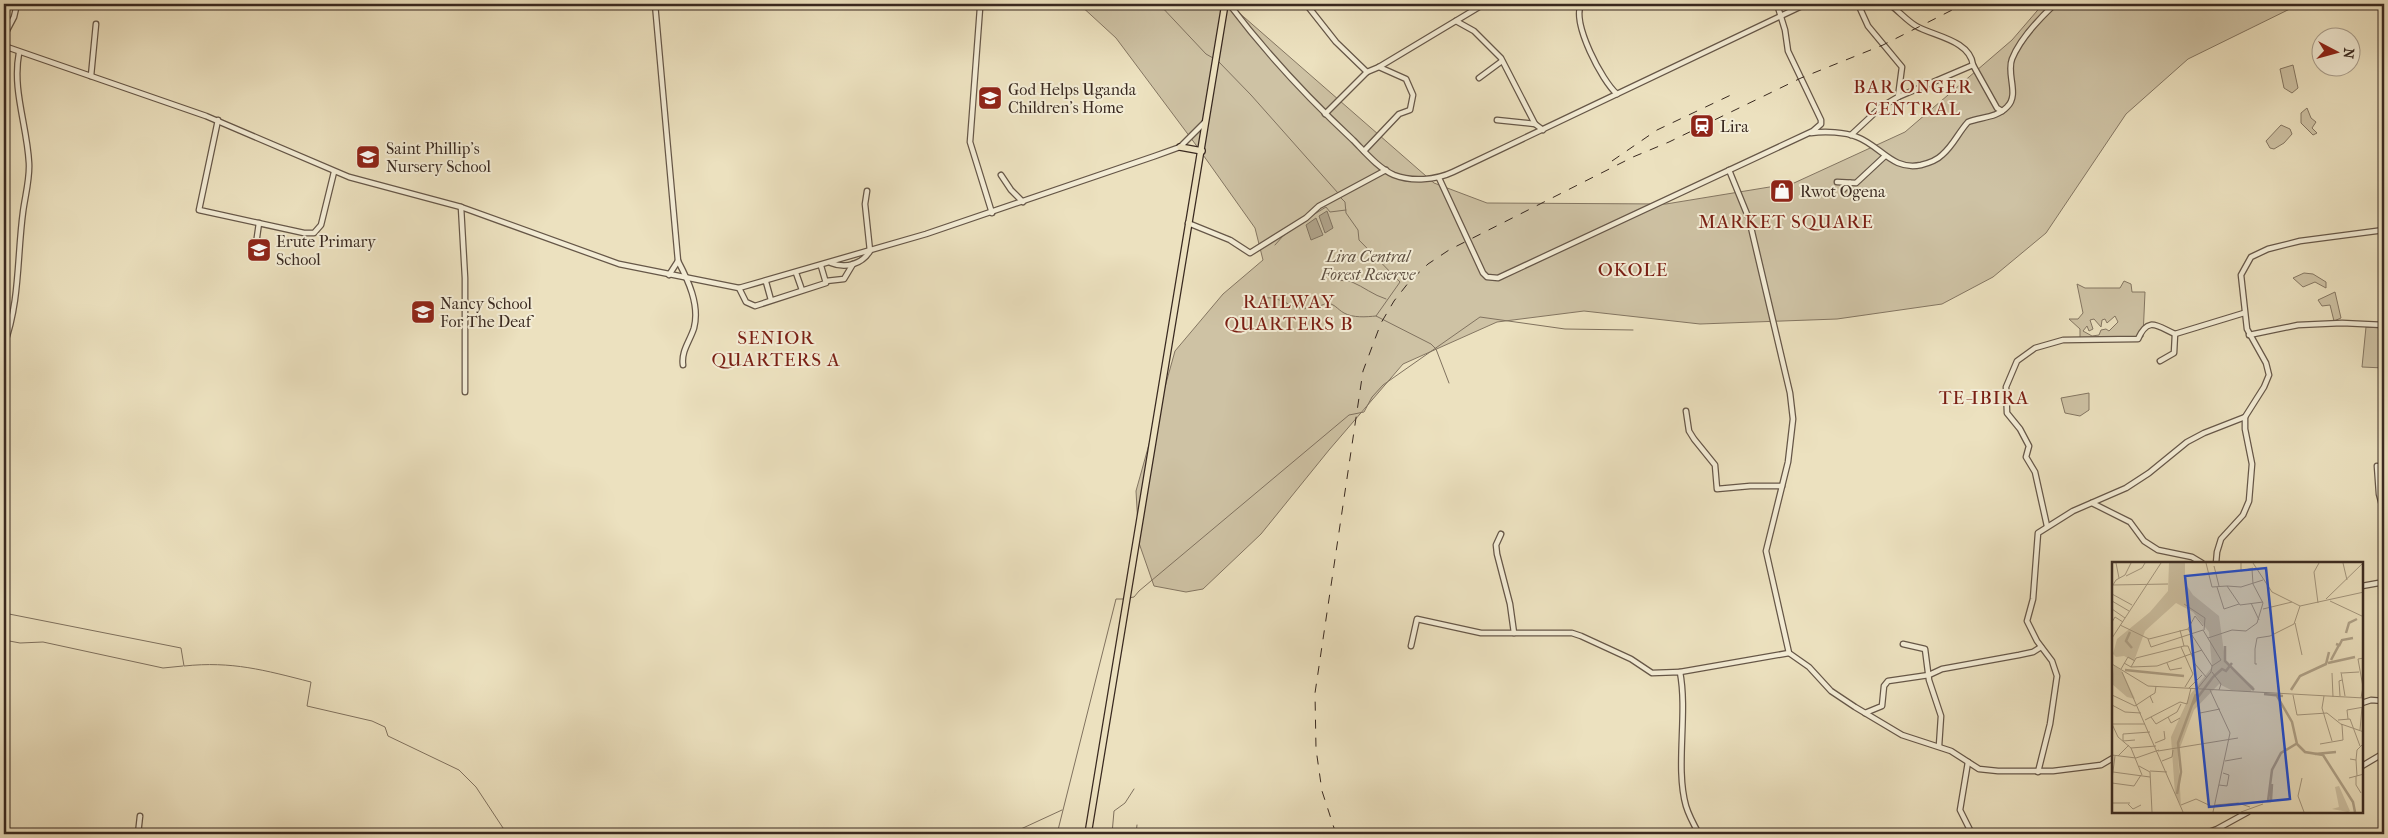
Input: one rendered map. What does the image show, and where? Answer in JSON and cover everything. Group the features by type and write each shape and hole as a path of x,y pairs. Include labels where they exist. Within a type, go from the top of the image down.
{"main road":[{"path":"1088,834 1225,4"},
{"path":"1180,147 1202,151"}],"street":[{"path":"4,36 14,17 17,4"},
{"path":"654,4 678,261 688,279 694,302 695,320 683,355 684,365"},
{"path":"1229,4 1268,54 1325,114 1386,170 1401,177 1439,178 1806,4"},
{"path":"1306,4 1336,42 1367,72"},
{"path":"1325,114 1367,72 1379,67 1484,4"},
{"path":"1581,4 1578,13 1587,44 1606,83 1617,94"},
{"path":"1439,178 1483,273 1487,276 1498,278 1808,133 1817,128 1821,120 1788,51 1785,30 1777,4"},
{"path":"1858,4 1868,26 1902,67 1898,96"},
{"path":"1889,4 1917,27 1935,35 1955,40 1970,57 1972,66 1997,108 2002,111"},
{"path":"1808,133 1851,135 1871,144 1885,156 1901,165 1916,166 1929,163 1941,157 1968,122 1995,115 2002,111 2012,100 2010,66 2014,54 2045,13 2055,4"},
{"path":"980,8 970,142 992,213"},
{"path":"1456,20 1474,31 1502,61 1535,124 1543,130"},
{"path":"91,76 96,24"},
{"path":"4,46 19,53 218,120 334,172 461,207 607,260 669,275 739,288 821,266 992,213 1180,147 1206,121"},
{"path":"4,344 15,301 22,213 29,173 28,152 18,87 17,67 19,53"},
{"path":"1479,78 1502,61"},
{"path":"1851,135 1881,107 1898,96 1972,66"},
{"path":"1364,151 1399,114 1410,110 1413,95 1406,79 1379,67"},
{"path":"1995,115 1997,108"},
{"path":"218,120 199,210 304,233 314,233 321,225 334,172"},
{"path":"1497,120 1535,124"},
{"path":"1837,182 1850,183 1859,180 1885,156"},
{"path":"1188,224 1230,240 1250,253 1306,218 1319,206 1386,170"},
{"path":"1729,170 1749,219 1790,393 1792,426 1782,486 1766,551 1789,653 1809,667 1832,691 1865,713 1902,735 1939,746 1984,770 2038,772 2091,767 2101,765 2112,759"},
{"path":"1001,175 1011,190 1023,202"},
{"path":"1843,190 1850,183"},
{"path":"831,263 840,266 853,264 865,259 870,251 865,204 867,191"},
{"path":"461,207 465,278 465,392"},
{"path":"254,258 259,223"},
{"path":"2216,562 2217,552 2222,539 2248,508 2252,464 2245,429 2245,417 2264,387 2269,374 2261,355 2249,335 2244,313 2241,275 2246,263 2254,256 2300,242 2384,230"},
{"path":"669,275 678,261"},
{"path":"739,288 749,305 755,306 826,282 844,279 853,264"},
{"path":"821,266 826,282"},
{"path":"796,273 802,290"},
{"path":"766,282 771,300"},
{"path":"2047,526 2035,472 2026,457 2028,446 2020,429 2007,413 2006,387 2017,361 2035,348 2063,340 2138,339 2142,329 2151,324 2175,334 2244,313"},
{"path":"2249,335 2298,325 2342,323 2384,325"},
{"path":"2160,361 2174,353 2175,334"},
{"path":"1686,411 1689,431 1715,465 1717,489 1782,486"},
{"path":"2038,772 2050,724 2057,676 2052,661 2041,647 2027,621 2033,599 2037,535 2047,526 2140,479 2187,442 2204,433 2245,417"},
{"path":"2377,466 2379,494 2384,513"},
{"path":"2092,503 2130,522 2144,541 2158,550 2192,557 2200,562"},
{"path":"1501,534 1496,545 1497,554 1510,604 1514,633"},
{"path":"2363,586 2384,582"},
{"path":"1410,646 1417,619 1465,631 1576,634 1630,659 1652,672 1680,672 1752,661 1789,653"},
{"path":"2384,635 2384,650"},
{"path":"1903,644 1925,649 1929,675 1941,716 1939,746"},
{"path":"1865,713 1882,706 1886,682 1929,675 1942,669 1974,665 2033,652 2041,647"},
{"path":"1680,672 1684,722 1683,789 1686,806 1699,834"},
{"path":"2363,703 2371,700 2384,701"},
{"path":"2363,765 2384,753"},
{"path":"1968,762 1960,810 1972,834"},
{"path":"2203,834 2217,829 2246,813"},
{"path":"138,834 140,816"}],"green space":[{"name":"Lira Central Forest Reserve","path":"1079,4 1229,4 1434,183 1487,203 1666,204 1794,183 1905,132 2012,40 2043,4 2300,4 2188,59 2126,114 2046,233 1993,277 1942,304 1837,319 1700,324 1584,311 1497,322 1403,364 1329,450 1261,534 1203,589 1186,592 1154,586 1139,543 1136,491 1175,351 1223,294 1263,260 1255,228 1196,145 1116,38"},
{"path":"2293,65 2298,88 2292,93 2284,88 2280,69"},
{"path":"2307,108 2311,118 2316,122 2312,128 2317,133 2313,135 2301,123 2301,113"},
{"path":"2281,125 2290,129 2292,134 2284,143 2274,149 2270,148 2266,141"},
{"path":"2304,273 2313,274 2326,282 2326,288 2315,282 2303,287 2293,278"},
{"path":"2124,281 2131,284 2132,292 2145,292 2143,337 2080,338 2080,329 2069,319 2078,319 2083,313 2077,284 2085,288 2120,288","holes":["2115,316 2118,322 2109,331 2106,329 2101,330 2099,335 2092,336 2083,331 2087,326 2089,331 2093,329 2090,320 2094,319 2101,327 2102,320 2105,319 2107,323"]},
{"path":"2335,292 2341,318 2334,321 2330,305 2322,306 2318,300"},
{"path":"2366,327 2384,328 2381,333 2384,334 2384,368 2362,367"},
{"path":"2089,393 2089,410 2080,416 2065,413 2061,398"}],"shaded area":[{"path":"1327,211 1333,228 1325,233 1319,216"},
{"path":"1316,218 1323,235 1311,240 1306,225"}],"waterway":[{"path":"1159,4 1206,54 1213,58"},
{"path":"1218,61 1251,95 1338,193"},
{"path":"1340,197 1345,202 1346,213 1358,230 1359,240 1400,282 1376,316 1431,344 1436,349 1449,383"},
{"path":"1313,215 1326,207 1330,212 1346,210"},
{"path":"1275,245 1283,236 1297,226"},
{"path":"1331,271 1332,279 1352,282 1386,299"},
{"path":"1260,301 1270,298 1296,307 1305,308 1327,303 1332,304 1351,316 1376,316"},
{"path":"1128,598 1134,597 1349,415 1364,412 1372,397 1383,385 1480,317 1565,329 1633,330"},
{"path":"1057,834 1116,599 1124,599"},
{"path":"4,613 181,648 184,666 233,666 263,670 311,682 307,706 372,721 385,727 388,736 459,770 476,787 507,834"},
{"path":"4,640 20,643 43,642 163,668 183,666"},
{"path":"1112,834 1114,811 1125,803 1134,789"},
{"path":"1010,834 1062,810"},
{"path":"1136,834 1137,825"}],"railway":[{"path":"1336,834 1322,791 1316,749 1315,693 1363,371 1381,323 1394,301 1409,282 1428,264 1449,250 1633,157 1669,142 1801,78 1883,45 1964,4"},
{"path":"1612,161 1657,130 1733,94"}],"place":[{"name":"God Helps Uganda Children's Home","path":"990,98"},
{"name":"Lira","path":"1702,126"},
{"name":"Saint Phillip's Nursery School","path":"368,157"},
{"name":"Rwot Ogena","path":"1782,191"},
{"name":"Erute Primary School","path":"259,250"},
{"name":"Nancy School For The Deaf","path":"423,312"}],"district":[{"name":"BAR ONGER CENTRAL","path":"1913,97"},
{"name":"MARKET SQUARE","path":"1786,221"},
{"name":"OKOLE","path":"1633,269"},
{"name":"RAILWAY QUARTERS B","path":"1289,312"},
{"name":"SENIOR QUARTERS A","path":"776,348"},
{"name":"TE-IBIRA","path":"1984,397"}]}
